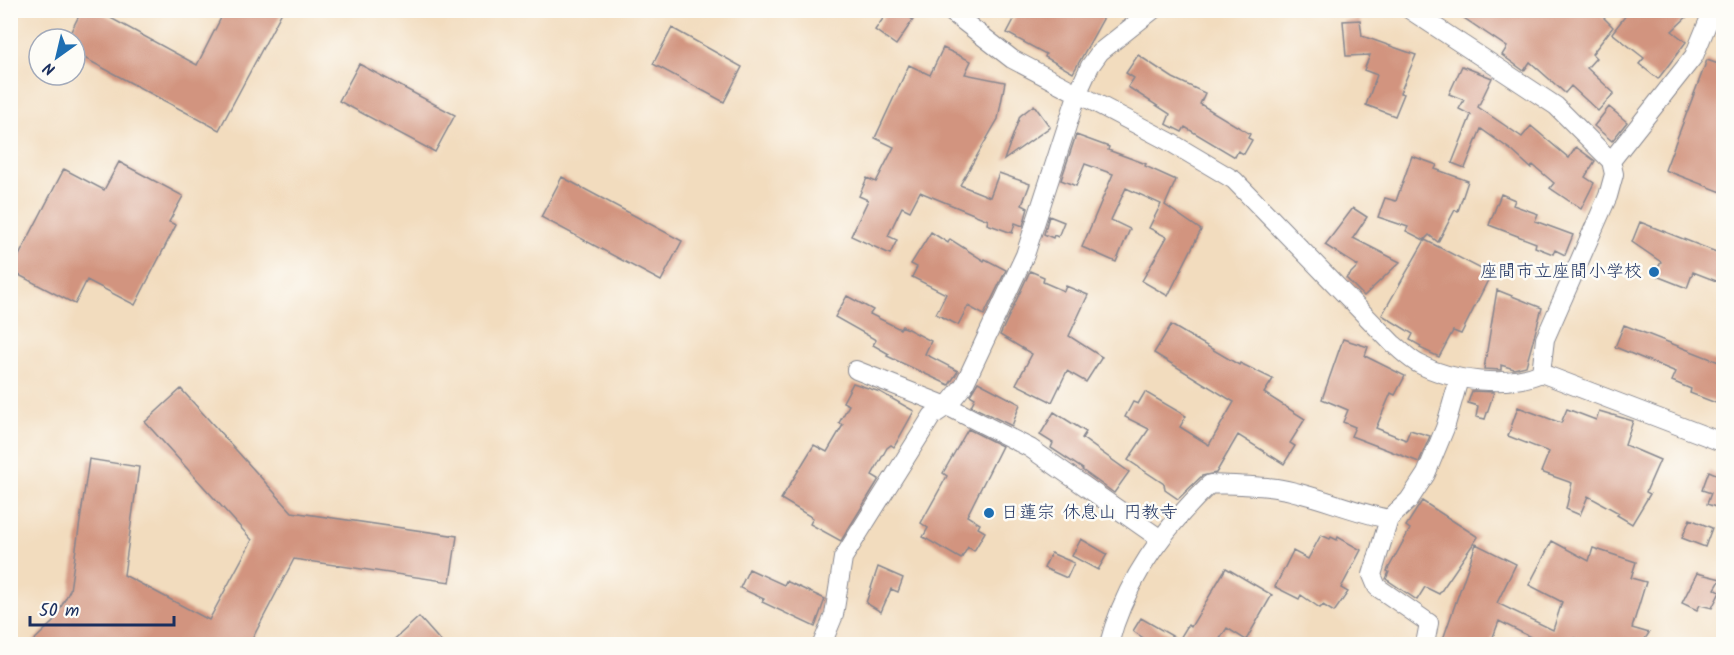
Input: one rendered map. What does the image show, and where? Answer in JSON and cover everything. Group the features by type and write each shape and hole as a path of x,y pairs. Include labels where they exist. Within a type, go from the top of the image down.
{"street":[{"path":"949,10 1012,59 1170,142 1234,180 1393,344 1418,364 1459,379 1525,380 1541,373 1724,443"},
{"path":"822,645 834,615 843,558 932,416 946,406 963,385 1025,255 1078,92 1090,66 1100,52 1153,10"},
{"path":"1410,10 1556,106 1611,161 1614,174 1608,196 1545,339 1541,373"},
{"path":"1611,161 1694,56 1713,10"},
{"path":"856,370 946,406 1030,448 1159,538"},
{"path":"1425,645 1429,623 1377,587 1372,575 1389,519 1409,500 1426,474 1445,428 1459,379"},
{"path":"1109,645 1115,621 1159,538 1178,515 1210,484 1277,489 1330,502 1366,515 1389,519"}],"building":[{"path":"82,10 96,10 197,65 225,10 283,10 219,130 87,59 87,27 73,27"},
{"path":"889,10 900,10 913,20 896,45 875,30"},
{"path":"1019,10 1108,10 1073,73 1045,57 1046,54 1007,33"},
{"path":"1452,10 1596,10 1613,27 1592,54 1596,58 1587,68 1614,93 1598,111 1571,86 1565,93 1530,62 1524,71 1502,55 1507,47"},
{"path":"1630,10 1694,10 1672,31 1686,42 1658,79 1639,64 1644,58 1612,33"},
{"path":"1360,20 1362,36 1416,55 1400,93 1404,94 1395,116 1366,105 1377,75 1364,70 1370,55 1346,56 1343,21"},
{"path":"672,28 742,67 724,102 653,64"},
{"path":"943,48 971,61 965,74 1005,82 998,119 960,185 990,197 999,173 1030,184 1022,205 1028,208 1023,226 1015,223 1012,233 987,224 988,220 920,192 910,211 902,207 888,236 897,240 890,254 851,236 868,200 859,196 867,178 876,182 894,147 875,138 909,65 930,75"},
{"path":"1138,55 1173,78 1205,93 1200,104 1250,134 1248,138 1252,140 1244,154 1238,151 1235,157 1185,127 1182,132 1166,124 1170,114 1128,87 1134,78 1126,73"},
{"path":"1707,60 1724,66 1724,193 1665,170"},
{"path":"359,64 455,115 435,152 339,101"},
{"path":"1462,66 1492,78 1478,107 1522,137 1531,126 1569,158 1576,147 1595,161 1585,177 1594,183 1581,209 1550,188 1554,183 1533,165 1531,168 1511,150 1481,129 1465,168 1452,163 1471,115 1459,109 1464,100 1449,94"},
{"path":"1034,105 1050,127 1004,160 1020,116"},
{"path":"1609,107 1627,122 1612,141 1594,126"},
{"path":"1076,135 1109,147 1108,150 1146,164 1145,166 1176,180 1165,205 1201,230 1168,296 1142,281 1167,237 1149,228 1161,204 1126,188 1111,220 1130,229 1116,262 1082,247 1113,174 1085,164 1076,186 1061,180"},
{"path":"1412,156 1437,165 1435,169 1468,181 1458,211 1455,210 1438,242 1429,235 1424,240 1406,231 1408,227 1378,217 1385,198 1396,201"},
{"path":"119,162 183,196 169,222 176,225 135,305 87,280 75,304 11,271 64,169 104,190"},
{"path":"562,177 682,241 661,281 541,217"},
{"path":"1501,194 1515,200 1513,205 1538,214 1535,221 1573,235 1565,255 1555,250 1553,254 1535,247 1536,243 1489,225"},
{"path":"1353,208 1367,217 1353,238 1400,262 1364,296 1346,278 1358,266 1325,245"},
{"path":"1049,216 1064,222 1058,237 1054,235 1053,238 1044,234"},
{"path":"1640,222 1724,255 1724,284 1693,272 1687,288 1654,275 1661,262 1632,242"},
{"path":"931,232 948,243 950,239 984,261 985,259 1006,270 984,315 968,306 958,325 936,314 946,294 912,277 917,267 911,264"},
{"path":"1425,240 1491,274 1461,334 1453,331 1439,357 1420,348 1421,346 1410,340 1413,334 1382,315"},
{"path":"1030,271 1044,277 1043,282 1064,291 1066,286 1088,295 1069,336 1102,357 1086,382 1067,371 1052,402 1016,384 1032,354 1000,335"},
{"path":"1497,290 1542,308 1526,366 1514,369 1501,365 1501,370 1484,369"},
{"path":"847,296 873,310 870,314 900,329 902,326 931,341 925,354 958,371 949,385 887,356 889,354 873,345 876,340 835,317"},
{"path":"1171,325 1239,365 1240,363 1273,379 1264,393 1305,419 1290,443 1295,446 1284,464 1238,435 1216,473 1202,476 1178,499 1165,490 1164,484 1128,460 1149,429 1125,417 1133,402 1138,404 1145,392 1186,416 1180,427 1209,445 1234,402 1154,353"},
{"path":"1624,325 1724,364 1724,385 1716,403 1690,393 1691,389 1672,381 1676,372 1615,347"},
{"path":"1343,339 1368,347 1365,356 1405,376 1395,395 1391,393 1376,428 1406,440 1410,430 1430,436 1419,462 1351,436 1355,427 1343,422 1348,410 1322,399"},
{"path":"978,382 1020,404 1012,426 971,406 975,398 970,395"},
{"path":"853,383 880,392 914,411 894,447 891,445 887,448 872,475 879,479 841,541 810,524 813,518 781,499 814,445 827,452 843,425 839,423 849,405 843,402"},
{"path":"181,389 292,512 457,536 450,582 294,559 249,645 29,645 53,622 70,590 89,459 139,467 124,575 209,620 252,540 145,422"},
{"path":"1472,391 1494,392 1485,419 1476,417 1478,406 1468,403"},
{"path":"1518,407 1561,423 1567,409 1596,420 1599,411 1633,421 1625,445 1660,460 1646,492 1650,494 1632,524 1617,515 1619,513 1588,496 1580,515 1566,509 1572,483 1541,472 1549,452 1508,436"},
{"path":"1054,412 1086,432 1082,438 1129,472 1114,493 1051,448 1053,443 1040,435"},
{"path":"968,429 1002,446 967,516 980,524 978,528 985,532 974,551 968,547 961,559 923,537 928,528 921,523 947,476 943,473"},
{"path":"1724,464 1724,510 1707,504 1711,493 1702,490 1709,471 1718,475"},
{"path":"1422,501 1478,537 1439,594 1425,587 1417,600 1386,579 1389,572 1387,571 1410,529 1406,526"},
{"path":"1690,519 1712,528 1705,547 1682,538"},
{"path":"1321,535 1337,540 1338,537 1361,550 1341,588 1348,592 1334,612 1323,605 1320,608 1301,595 1299,599 1275,587 1293,551 1308,559"},
{"path":"1081,539 1107,554 1098,570 1072,556"},
{"path":"1552,541 1589,561 1593,548 1636,562 1631,578 1646,582 1632,628 1649,633 1641,645 1597,645 1575,638 1573,639 1583,645 1546,645 1499,621 1490,645 1441,645 1476,544 1516,564 1497,603 1553,630 1562,602 1529,585"},
{"path":"1051,553 1074,563 1067,578 1044,568"},
{"path":"878,567 903,578 898,592 891,589 881,612 866,603"},
{"path":"1226,568 1272,595 1246,640 1227,628 1216,645 1154,645 1133,631 1141,618 1179,640 1188,625 1191,627"},
{"path":"749,569 784,585 786,581 825,599 815,627 762,602 764,599 740,588"},
{"path":"1697,573 1721,579 1715,589 1720,592 1712,608 1700,605 1697,610 1682,603"},
{"path":"419,617 444,645 388,645"}],"place":[{"name":"座間市立座間小学校","path":"1654,272"},
{"name":"日蓮宗 休息山 円教寺","path":"989,513"}]}
